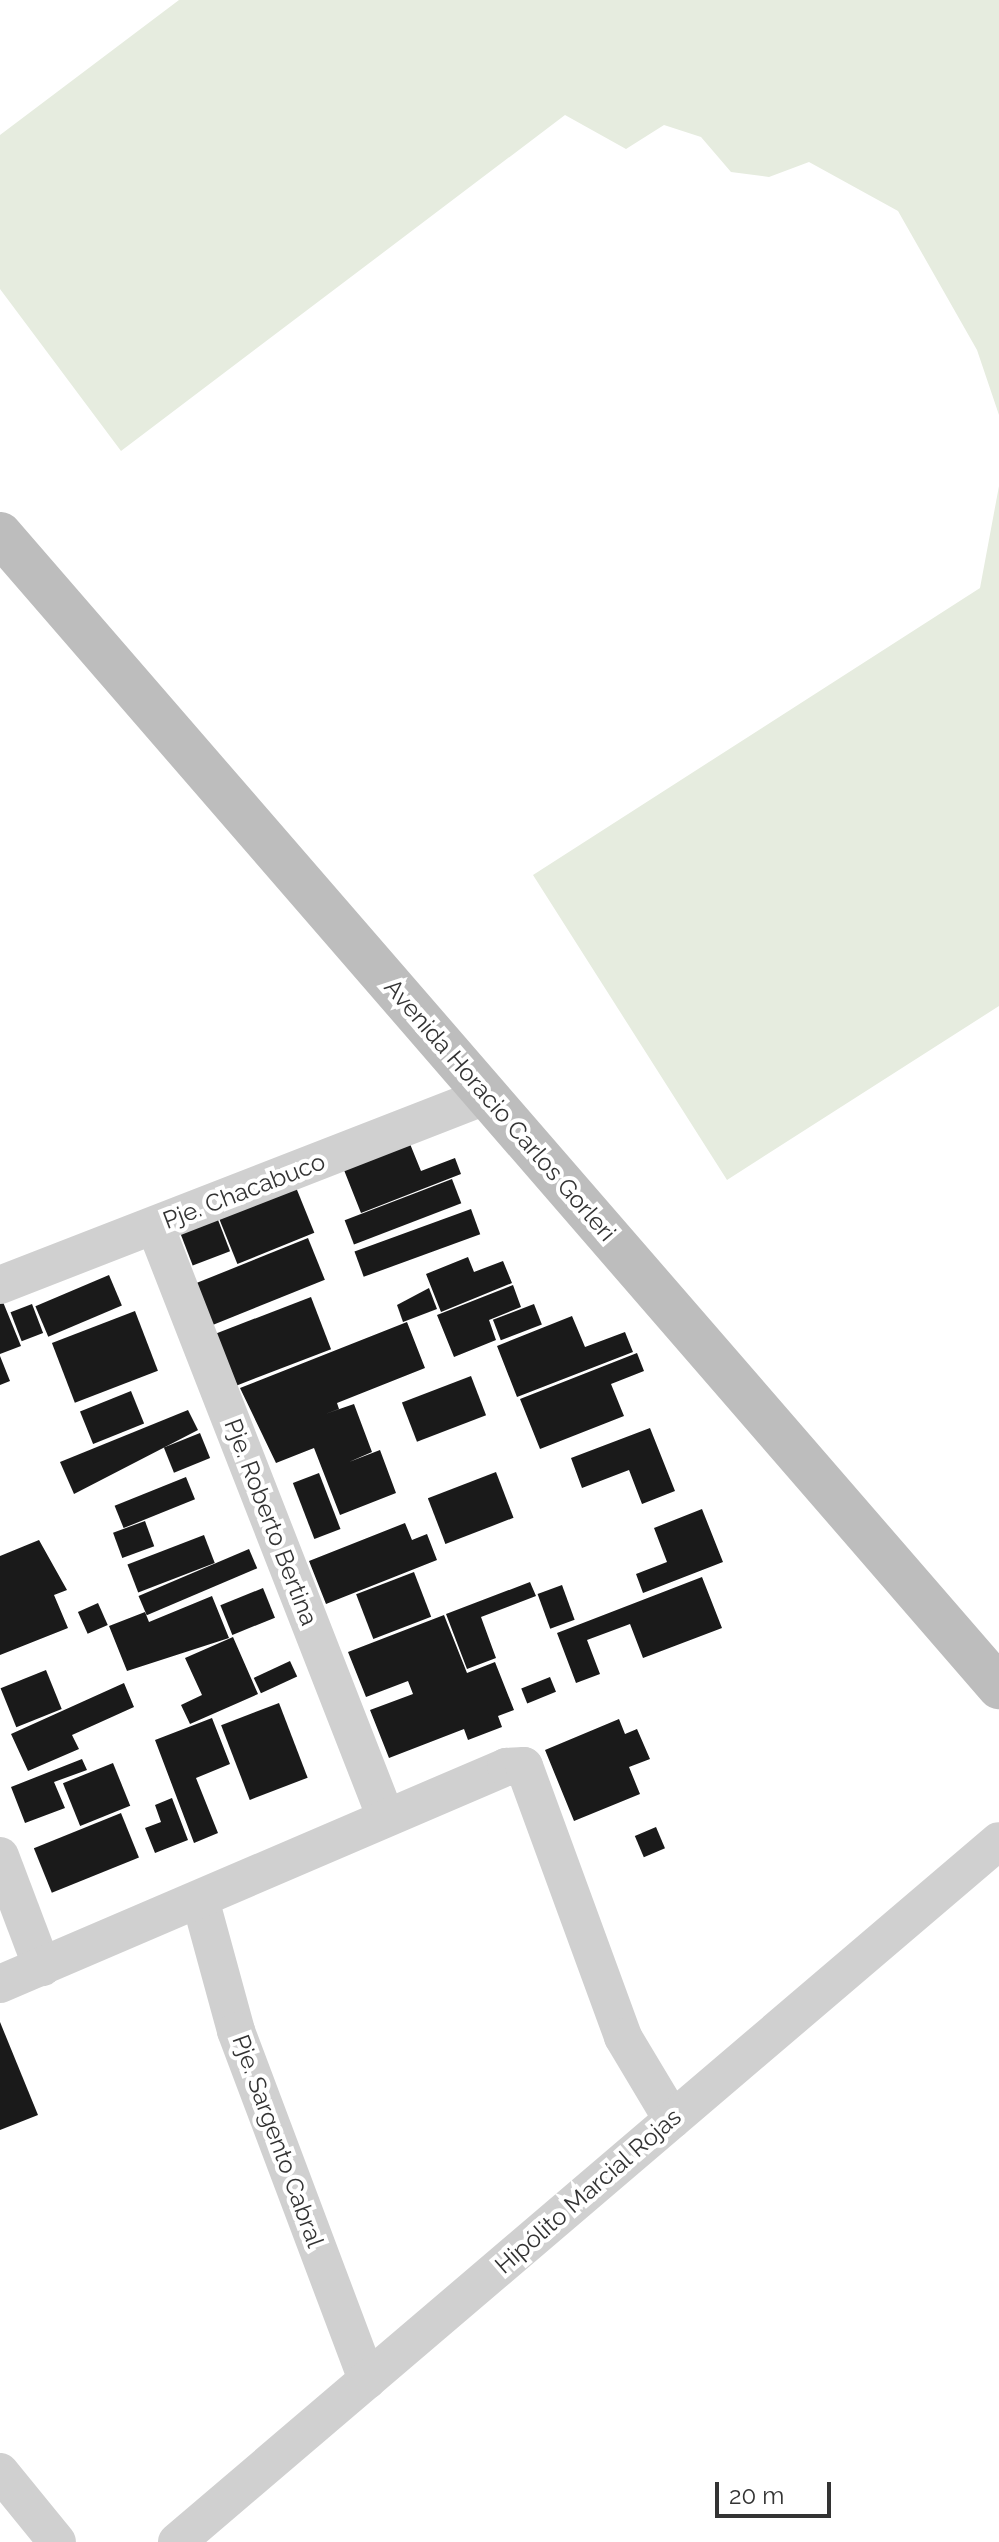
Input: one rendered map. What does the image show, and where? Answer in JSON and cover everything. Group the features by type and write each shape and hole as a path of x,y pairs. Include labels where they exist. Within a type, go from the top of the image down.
{"main road":[{"name":"Avenida Horacio Carlos Gorleri","path":"0,534 999,1687"}],"street":[{"name":"Pje. Chacabuco","path":"0,1285 488,1095"},
{"name":"Pje. Roberto Bertina","path":"155,1226 386,1818"},
{"path":"0,1984 506,1767 524,1766 623,2037 672,2119"},
{"name":"Hipólito Marcial Rojas","path":"177,2542 999,1841"},
{"path":"0,1856 42,1967"},
{"name":"Pje. Sargento Cabral","path":"200,1899 236,2031 367,2380"},
{"path":"0,2472 57,2542"}],"shaded area":[{"path":"179,0 999,0 999,415 977,350 898,211 809,162 769,177 731,172 701,137 664,125 626,149 565,115 121,451 0,289 0,135"},
{"path":"999,486 999,1006 727,1180 533,875 980,588"}],"building":[{"path":"406,1134 421,1171 455,1158 461,1174 361,1213 340,1160"},
{"path":"452,1179 461,1203 354,1244 345,1220"},
{"path":"293,1180 314,1233 237,1264 216,1211"},
{"path":"471,1209 480,1234 364,1277 354,1251"},
{"path":"215,1212 230,1251 193,1266 178,1226"},
{"path":"308,1238 325,1280 211,1326 194,1284"},
{"path":"468,1257 474,1272 503,1261 512,1283 441,1312 426,1274"},
{"path":"109,1275 122,1305 48,1337 35,1306"},
{"path":"513,1285 521,1307 489,1320 496,1340 454,1357 437,1315"},
{"path":"429,1288 437,1309 403,1322 397,1305"},
{"path":"311,1297 331,1349 235,1386 215,1334"},
{"path":"3,1302 21,1346 0,1354 0,1303"},
{"path":"32,1304 43,1333 22,1341 11,1312"},
{"path":"534,1304 542,1325 501,1340 493,1320"},
{"path":"135,1311 158,1371 75,1403 52,1343"},
{"path":"572,1316 585,1347 625,1332 633,1352 517,1397 497,1346"},
{"path":"407,1322 425,1368 337,1403 339,1409 325,1414 354,1404 372,1452 349,1462 380,1450 396,1493 340,1515 314,1448 276,1463 240,1388"},
{"path":"637,1353 644,1371 611,1384 624,1416 540,1449 520,1399"},
{"path":"0,1356 10,1381 0,1385"},
{"path":"471,1376 486,1415 417,1442 402,1403"},
{"path":"131,1391 144,1423 93,1444 80,1412"},
{"path":"188,1410 198,1430 74,1494 60,1462"},
{"path":"650,1428 675,1491 642,1504 629,1470 582,1488 571,1458"},
{"path":"200,1433 210,1458 174,1473 164,1448"},
{"path":"496,1472 514,1518 445,1544 428,1498"},
{"path":"319,1473 341,1529 314,1539 293,1483"},
{"path":"186,1477 195,1499 124,1528 115,1506"},
{"path":"702,1509 723,1562 643,1593 636,1574 667,1562 654,1528"},
{"path":"145,1521 154,1546 122,1558 113,1533"},
{"path":"405,1523 412,1540 427,1534 437,1560 326,1604 309,1561"},
{"path":"204,1535 215,1563 138,1592 127,1564"},
{"path":"39,1540 67,1590 54,1595 68,1628 0,1655 0,1556"},
{"path":"249,1549 257,1568 147,1615 139,1596"},
{"path":"414,1572 431,1617 373,1639 356,1594"},
{"path":"702,1577 722,1628 643,1658 630,1624 587,1640 600,1674 576,1683 557,1633"},
{"path":"530,1582 536,1596 481,1617 496,1658 467,1669 446,1614"},
{"path":"562,1585 575,1620 550,1629 538,1594"},
{"path":"263,1588 275,1618 232,1635 220,1605"},
{"path":"212,1596 229,1638 127,1671 109,1626 145,1612 149,1622"},
{"path":"98,1603 108,1625 88,1634 78,1612"},
{"path":"444,1615 467,1673 495,1662 514,1710 498,1716 502,1727 468,1740 464,1729 389,1758 370,1710 413,1694 408,1681 366,1697 348,1652"},
{"path":"233,1637 258,1694 190,1724 181,1705 202,1695 185,1658"},
{"path":"290,1661 297,1676 261,1693 254,1678"},
{"path":"46,1670 62,1709 16,1727 1,1688"},
{"path":"550,1677 556,1692 527,1703 521,1689"},
{"path":"124,1683 134,1707 72,1735 79,1749 28,1771 11,1734"},
{"path":"279,1703 308,1778 250,1800 221,1725"},
{"path":"212,1718 230,1764 196,1778 218,1833 194,1843 155,1740"},
{"path":"619,1719 625,1734 637,1729 650,1759 629,1767 640,1794 574,1821 545,1750"},
{"path":"82,1759 87,1770 54,1782 65,1808 25,1823 11,1787"},
{"path":"113,1763 130,1806 80,1826 63,1783"},
{"path":"172,1798 188,1840 155,1853 145,1828 161,1822 155,1805"},
{"path":"121,1813 139,1858 52,1893 34,1848"},
{"path":"656,1827 665,1848 644,1857 635,1836"},
{"path":"0,2022 38,2115 0,2130"}]}
